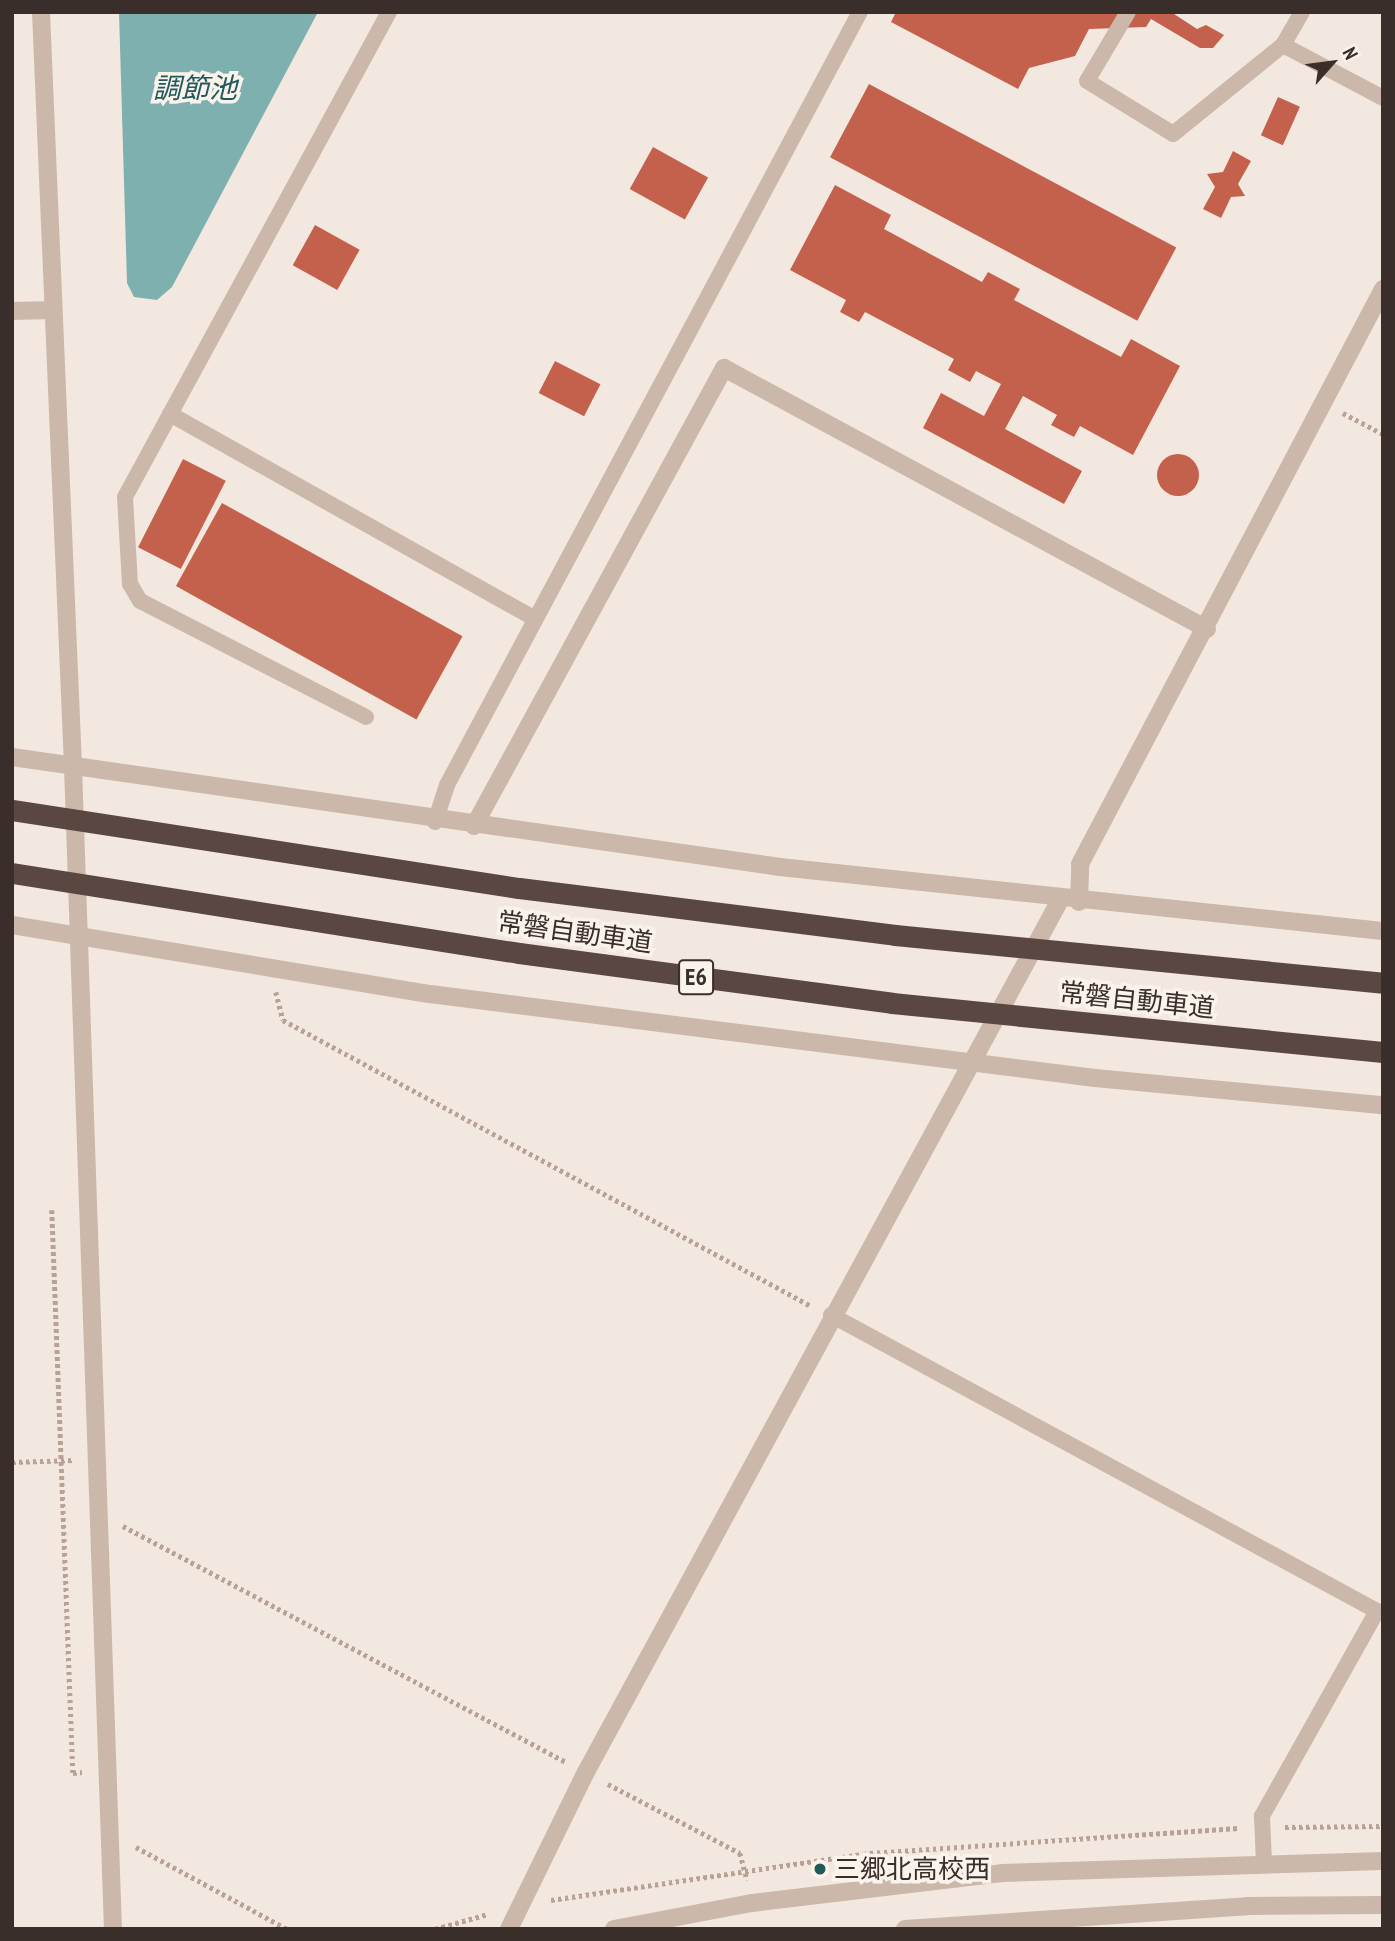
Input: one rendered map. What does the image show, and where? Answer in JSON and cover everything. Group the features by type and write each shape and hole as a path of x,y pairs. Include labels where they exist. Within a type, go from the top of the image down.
{"highway":[{"name":"常磐自動車道","path":"12,810 613,900 1383,983"},
{"name":"常磐自動車道","path":"12,873 505,951 892,1003 1383,1052"}],"street":[{"path":"41,12 81,937 77,977 113,1929"},
{"path":"1079,902 1080,864 1207,629 1383,289"},
{"path":"12,311 53,310"},
{"path":"474,826 724,368 1207,629"},
{"path":"12,757 435,822 1060,900 1383,931"},
{"path":"509,1929 586,1772 831,1315 975,1059 1060,900"},
{"path":"12,925 278,969 975,1059 1095,1078 1383,1105"},
{"path":"614,1929 752,1903 1002,1873 1383,1861"},
{"path":"905,1929 1247,1906 1383,1905"}],"lane":[{"path":"366,718 140,601 130,584 125,497 389,12"},
{"path":"435,822 447,785 534,618 860,12"},
{"path":"1128,12 1087,81 1173,134 1283,45 1302,12"},
{"path":"1283,45 1383,98"},
{"path":"170,414 534,618"},
{"path":"831,1315 1377,1611 1262,1816 1264,1863"}],"path":[{"path":"1324,403 1383,435"},
{"path":"278,969 276,1012 283,1020 794,1297"},
{"path":"52,1210 73,1773 108,1772"},
{"path":"12,1462 96,1458"},
{"path":"98,1521 124,1526 740,1853"},
{"path":"111,1833 287,1929"}],"water":[{"name":"調節池","path":"119,12 318,12 172,287 157,300 134,297 127,283"}],"building":[{"path":"896,12 1171,12 1197,29 1206,25 1224,35 1213,48 1200,48 1151,19 1146,27 1089,29 1075,56 1029,68 1018,89 891,22"},
{"path":"869,84 1176,247 1137,321 830,157"},
{"path":"1278,97 1300,107 1283,145 1261,135"},
{"path":"653,147 708,178 685,220 630,189"},
{"path":"1233,151 1251,161 1238,184 1245,196 1231,197 1221,218 1203,209 1215,187 1207,174 1223,172"},
{"path":"835,185 891,215 884,229 982,282 988,272 1020,289 1014,300 1121,357 1131,339 1180,366 1133,455 1080,426 1074,437 1051,425 1057,415 1023,396 1005,429 1082,471 1064,504 923,428 941,393 984,416 1001,384 976,371 970,382 948,370 954,359 865,312 859,322 840,312 846,300 790,270"},
{"path":"315,225 360,250 337,290 293,265"},
{"path":"555,361 600,384 584,416 539,393"},
{"path":"1178,454 1193,460 1199,475 1193,490 1178,496 1163,490 1157,475 1163,460"},
{"path":"183,459 226,481 181,569 138,547"},
{"path":"222,503 463,636 416,719 176,586"}],"place":[{"name":"三郷北高校西","path":"820,1869"}]}
